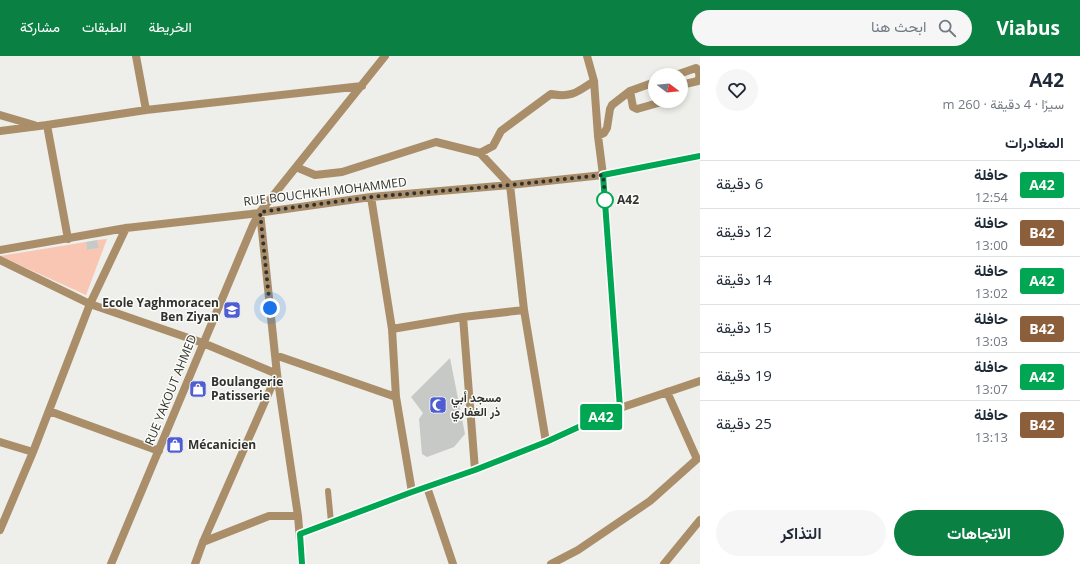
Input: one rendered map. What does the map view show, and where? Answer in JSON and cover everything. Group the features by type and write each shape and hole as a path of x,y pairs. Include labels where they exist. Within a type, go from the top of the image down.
{"street":[{"path":"136,56 146,110"},
{"name":"RUE YAKOUT AHMED","path":"111,564 253,224 260,212 385,56"},
{"path":"587,56 594,81 598,136 603,175 620,408"},
{"path":"688,71 696,68 700,76 698,81 688,83"},
{"path":"480,154 493,146 502,131 551,94 562,96 576,93 594,81"},
{"path":"598,136 604,133 607,128 612,105 630,92 648,85"},
{"path":"0,131 146,110 362,86"},
{"path":"630,92 633,107 637,109 648,106"},
{"path":"0,115 37,126"},
{"path":"47,125 68,239"},
{"path":"296,168 315,175 342,172 436,142 480,154 510,185 524,310 546,442"},
{"name":"RUE BOUCHKHI MOHAMMED","path":"0,250 126,228 371,197 603,175 700,156"},
{"path":"371,197 392,329 396,396 412,492"},
{"path":"260,212 277,374 298,516 302,564"},
{"path":"0,530 33,452 90,304 126,228"},
{"path":"0,260 90,304 203,343 277,374"},
{"path":"392,329 463,317 524,310"},
{"path":"463,317 475,470"},
{"path":"275,355 396,396"},
{"path":"196,564 203,542 277,374"},
{"path":"300,534 475,470 546,442 620,408 700,381"},
{"path":"551,564 578,550 650,501 698,461 667,392"},
{"path":"49,411 159,451"},
{"path":"0,442 33,452"},
{"path":"427,487 453,564"},
{"path":"203,542 269,516 298,516"},
{"path":"664,564 700,520"}],"lane":[{"path":"328,491 331,522"}],"shaded area":[{"path":"107,239 86,295 0,256 86,242 87,250 99,248 97,240"}],"building":[{"path":"97,240 99,248 87,250 86,242"},
{"name":"مسجد أبي ذر الغفاري","path":"450,358 465,434 454,447 427,457 422,454 419,419 423,413 411,397"}],"bus line":[{"name":"A42","path":"302,564 300,534 475,470 546,442 620,408 603,175 700,156"}],"place":[{"name":"A42","path":"605,200"},
{"name":"Ecole Yaghmoracen Ben Ziyan","path":"232,310"},
{"name":"Boulangerie Patisserie","path":"198,389"},
{"name":"مسجد أبي ذر الغفاري","path":"438,405"},
{"name":"Mécanicien","path":"175,445"}],"route":[{"path":"270,308 260,212 371,197 603,175 606,206 605,200"}]}
